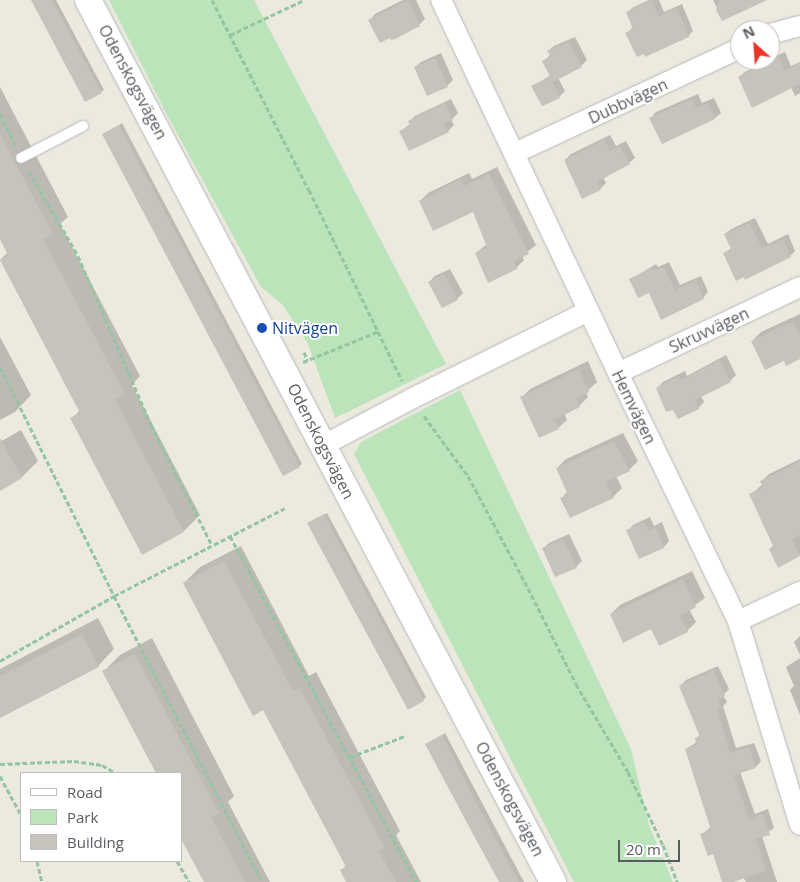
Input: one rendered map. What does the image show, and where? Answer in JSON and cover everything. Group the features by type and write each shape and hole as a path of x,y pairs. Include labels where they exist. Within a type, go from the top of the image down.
{"street":[{"name":"Odenskogsvägen","path":"88,0 295,365 322,446 553,882"},
{"name":"Hemvägen","path":"442,0 618,374 738,621 800,825"},
{"path":"780,31 800,26"},
{"name":"Dubbvägen","path":"515,153 730,53"},
{"name":"Skruvvägen","path":"618,374 800,287"},
{"path":"322,446 411,399 588,311"},
{"path":"738,621 800,592"}],"lane":[{"path":"21,158 83,126"}],"path":[{"path":"212,0 309,190 411,399 468,476 528,588 576,684 628,772 663,845 677,882"},
{"path":"230,35 304,0"},
{"path":"0,114 21,158 78,256 151,425 212,545"},
{"path":"295,365 377,332"},
{"path":"295,365 304,352"},
{"path":"0,367 114,596 262,882"},
{"path":"0,661 114,596 285,508"},
{"path":"230,536 416,882"},
{"path":"350,757 404,736"},
{"path":"0,764 74,762 102,766 114,772"},
{"path":"0,776 20,813"},
{"path":"37,862 42,882"},
{"path":"178,862 189,882"}],"green space":[{"path":"109,0 254,0 446,364 335,418 308,344 283,305 261,287 166,113"},
{"path":"460,390 631,749 649,825 673,882 574,882 354,454 361,442"}],"building":[{"path":"31,0 52,0 102,93 85,102"},
{"path":"408,0 420,26 395,39 391,40 390,38 380,43 368,20"},
{"path":"652,0 659,16 677,8 689,37 645,57 644,54 637,57 625,33 633,29 626,12"},
{"path":"720,0 767,0 722,21 716,10"},
{"path":"569,42 582,67 553,82 542,61 551,56 547,51"},
{"path":"435,58 448,87 427,96 414,67"},
{"path":"780,59 785,71 800,63 800,84 752,108 738,77 752,70 780,70"},
{"path":"550,77 560,98 542,106 531,86"},
{"path":"692,99 696,108 708,103 715,119 662,144 649,118"},
{"path":"445,103 453,120 444,124 449,132 409,151 399,131 410,126 408,121"},
{"path":"119,125 300,467 283,476 102,134"},
{"path":"0,134 53,234 43,239 125,394 115,399 184,532 142,555 70,418 80,413 0,260 8,255 0,239"},
{"path":"604,140 610,151 620,146 630,164 597,182 601,190 582,199 564,160"},
{"path":"489,174 529,254 514,261 517,269 488,283 475,253 487,247 473,212 433,231 419,201 461,179 464,186"},
{"path":"750,223 762,248 783,239 791,257 745,280 744,277 736,281 723,253 731,249 724,234"},
{"path":"664,267 675,290 696,280 704,299 661,320 649,293 638,298 629,279 651,268 652,271"},
{"path":"444,274 458,300 442,308 428,282"},
{"path":"793,321 800,335 800,359 786,366 784,361 765,370 751,341"},
{"path":"720,360 731,382 695,400 699,409 678,419 673,410 666,412 656,388 679,376 681,380"},
{"path":"579,369 589,392 576,399 580,407 554,420 559,429 539,438 520,397"},
{"path":"0,438 22,478 0,491"},
{"path":"614,441 630,471 606,482 614,498 570,518 560,498 568,495 556,468"},
{"path":"800,462 800,535 792,539 800,556 778,568 769,549 773,546 749,494 763,487 760,481"},
{"path":"324,514 424,701 408,710 307,523"},
{"path":"644,522 648,531 656,527 664,548 639,559 626,530"},
{"path":"563,539 577,568 555,577 542,548"},
{"path":"224,561 293,691 300,688 385,848 379,851 396,882 346,882 340,870 346,867 263,710 253,716 183,583"},
{"path":"683,579 696,607 680,616 688,632 659,646 651,629 623,643 610,614"},
{"path":"82,634 99,667 0,718 0,676"},
{"path":"135,654 219,813 211,817 245,882 204,882 182,841 182,772 155,772 102,671"},
{"path":"713,670 725,696 718,700 722,708 718,710 730,753 749,747 756,768 734,775 749,819 763,814 770,835 756,839 766,871 733,882 722,882 713,854 708,856 700,834 711,830 685,749 696,745 695,738 700,737 679,686"},
{"path":"442,735 519,882 499,882 425,744"}],"place":[{"name":"Nitvägen","path":"262,328"}]}
